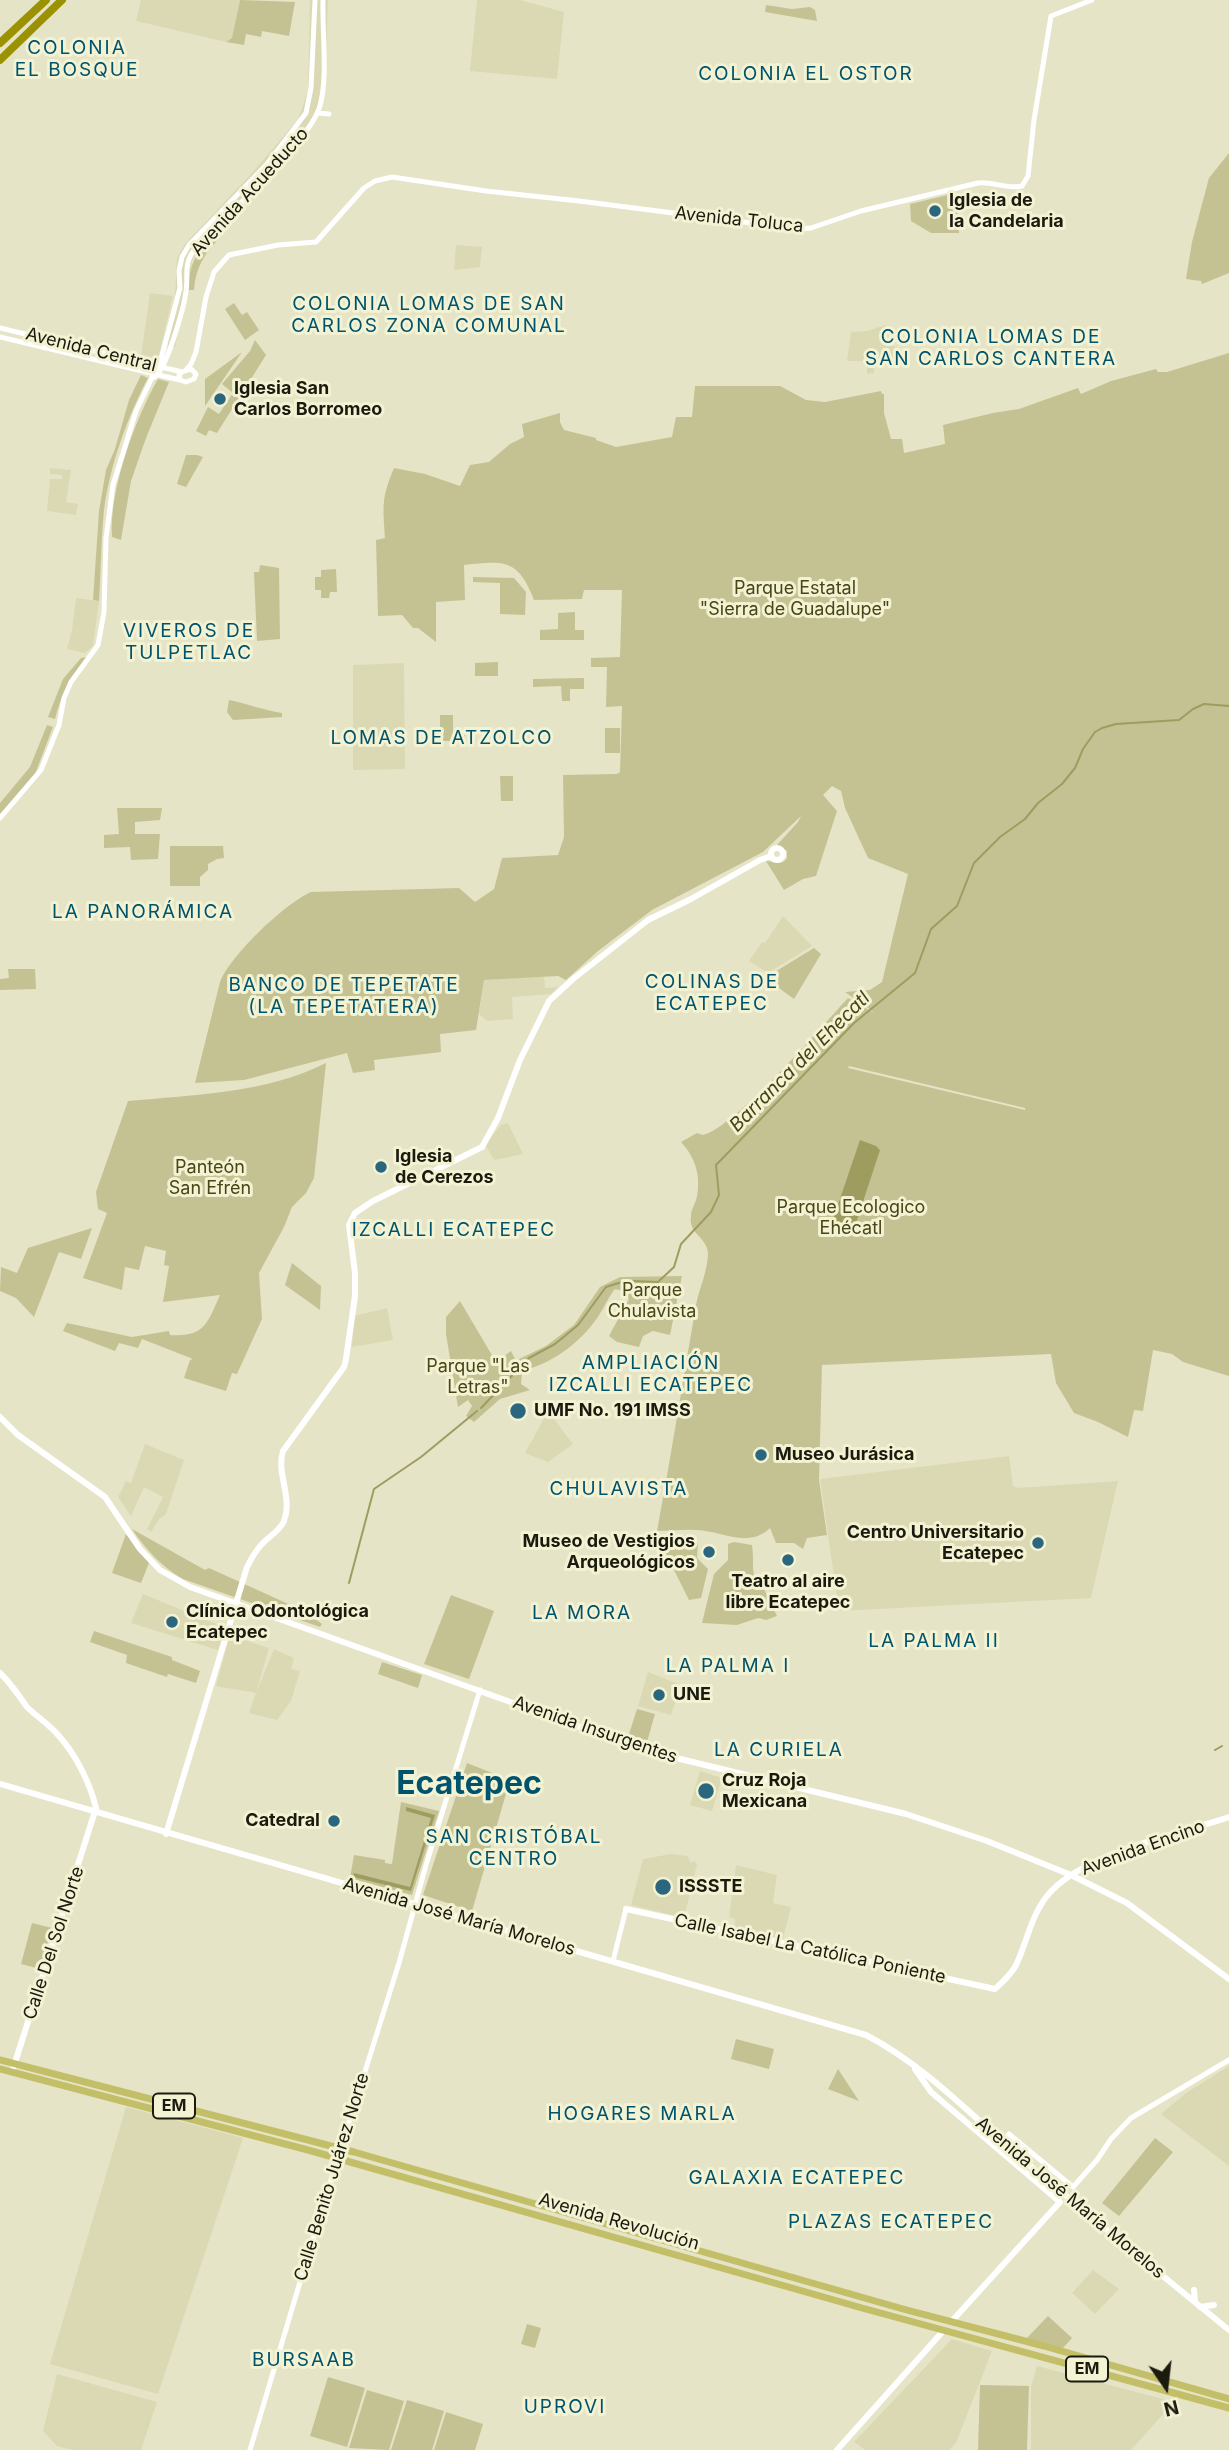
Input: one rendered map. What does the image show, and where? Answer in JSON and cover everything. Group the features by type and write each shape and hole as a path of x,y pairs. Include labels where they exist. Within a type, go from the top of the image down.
{"highway":[{"path":"0,43 46,0"},
{"path":"0,60 62,0"}],"main road":[{"path":"166,1834 247,1567 260,1546 281,1528 285,1519 287,1504 281,1460 285,1446 344,1367 355,1296 355,1273 349,1231 351,1219 355,1213 373,1201 482,1147 498,1118 528,1043 549,1001 573,979 648,920 771,856"},
{"name":"Avenida Insurgentes","path":"0,1417 18,1435 105,1497 140,1549 160,1570 190,1587 664,1755 920,1818 981,1838 1070,1875 1127,1903 1229,1979"},
{"path":"0,1673 70,1750 84,1775 96,1814"},
{"name":"Avenida José María Morelos","path":"0,1784 96,1814 852,2030 881,2043 912,2064 1003,2142 1062,2199"},
{"name":"Calle Del Sol Norte","path":"13,2068 96,1814"},
{"name":"Avenida Encino","path":"995,1989 1016,1967 1031,1924 1043,1902 1070,1875 1096,1861 1229,1817"},
{"name":"Calle Isabel La Católica Poniente","path":"626,1909 995,1989"},
{"name":"Avenida Revolución","path":"0,2060 13,2068 1229,2408"},
{"name":"Avenida José María Morelos","path":"912,2064 931,2092 1039,2184 1062,2199 1229,2330"},
{"name":"Avenida Revolución","path":"0,2068 13,2068 341,2149 1229,2399"},
{"path":"953,2321 1062,2199"},
{"path":"1194,2290 1197,2304 1214,2305"},
{"path":"837,2450 944,2330"}],"street":[{"name":"Avenida Acueducto","path":"160,368 180,288 182,257 189,244 267,164 306,113 311,88 314,0"},
{"name":"Avenida Acueducto","path":"0,818 41,770 59,725 64,698 71,682 98,645 104,612 106,538 113,485 144,392 166,361 186,291 186,268 195,248 276,167 317,113 322,92 323,0"},
{"name":"Avenida Toluca","path":"196,352 206,297 214,272 229,255 278,245 316,242 364,188 386,178 805,229 860,211 978,183 997,183 1017,188 1026,182 1028,176 1034,120 1052,16 1092,0"},
{"path":"317,113 329,114"},
{"name":"Avenida Central","path":"0,328 160,368 195,371"},
{"name":"Avenida Central","path":"0,337 180,380"},
{"path":"196,352 196,377 186,382 180,380 179,375 191,364 196,352"},
{"name":"Calle Benito Juárez Norte","path":"250,2450 480,1690"},
{"path":"613,1961 626,1909"},
{"path":"1003,2142 1009,2134 1073,2187 1131,2118 1229,2060"},
{"path":"542,2217 544,2207"}],"shaded area":[{"path":"141,0 240,0 232,39 226,42 136,21"},
{"path":"310,0 328,0 322,109 283,162 200,248 192,261 175,347 163,344 175,296 177,258 185,244 253,172 298,119 308,90"},
{"path":"477,0 520,0 564,12 557,79 470,71"},
{"path":"456,245 482,247 480,267 454,270"},
{"path":"150,293 173,296 157,363 142,360 141,356"},
{"path":"886,325 885,346 895,346 894,361 874,361 874,373 867,374 867,361 847,361 851,332 867,331"},
{"path":"50,468 71,470 66,502 78,504 76,515 47,511 50,479 62,479 62,475 50,474"},
{"path":"76,598 99,601 93,646 85,653 67,649"},
{"path":"404,663 405,769 353,770 353,665"},
{"path":"783,916 812,946 768,973 749,961"},
{"path":"544,976 545,988 558,987 551,994 512,997 513,1019 487,1021 479,1014 484,980"},
{"path":"508,1123 523,1154 494,1160 485,1144 501,1125"},
{"path":"860,1140 880,1150 855,1226 838,1230 830,1228"},
{"path":"387,1308 393,1340 352,1347 354,1316"},
{"path":"548,1411 573,1444 548,1462 525,1453"},
{"path":"145,1444 184,1460 166,1514 159,1519 151,1532 147,1529 163,1497 144,1487 131,1516 118,1497 126,1481 131,1483"},
{"path":"1009,1456 1013,1486 1019,1488 1118,1481 1091,1598 839,1611 820,1479"},
{"name":"Clínica Odontológica Ecatepec","path":"143,1594 226,1628 218,1650 131,1623"},
{"path":"230,1635 269,1648 256,1693 216,1686"},
{"path":"274,1649 294,1658 291,1669 300,1671 291,1701 277,1720 249,1713"},
{"name":"UNE","path":"648,1672 681,1685 671,1715 638,1706"},
{"name":"Cruz Roja Mexicana","path":"700,1771 722,1778 712,1811 690,1805"},
{"path":"406,1807 435,1815 411,1891 353,1877 354,1873 410,1887 431,1818 406,1811"},
{"name":"ISSSTE","path":"671,1854 687,1856 691,1863 694,1861 697,1864 684,1918 631,1905 643,1859"},
{"path":"736,1865 777,1875 773,1903 791,1907 783,1939 734,1929 735,1919 729,1917"},
{"path":"1229,2066 1229,2166 1161,2114 1186,2093"},
{"path":"126,2107 243,2138 158,2394 50,2364"},
{"path":"1093,2270 1119,2289 1095,2314 1072,2293"},
{"path":"952,2339 992,2351 956,2443 949,2450 865,2450 854,2442"},
{"path":"1037,2366 1174,2402 1131,2450 1031,2450 1031,2387"},
{"path":"57,2374 157,2402 141,2450 73,2450 57,2446 43,2431"}],"green space":[{"path":"240,0 295,2 289,36 262,31 261,37 246,34 244,45 226,42 232,38"},
{"path":"766,5 792,9 810,7 815,10 817,21 765,12"},
{"path":"1229,153 1229,273 1202,284 1201,281 1186,279 1192,242 1209,178"},
{"path":"956,193 959,233 931,233 911,221 910,204"},
{"path":"216,232 220,238 202,261 194,290 188,290 195,258"},
{"path":"234,303 242,315 247,312 259,330 245,340 225,309"},
{"path":"255,340 266,355 217,433 209,430 206,436 196,431 208,407 219,414 233,393 222,384 250,351"},
{"path":"242,352 205,406 205,379"},
{"path":"1229,353 1229,1376 1183,1362 1172,1354 1153,1350 1143,1411 1134,1410 1128,1437 1074,1413 1056,1383 1051,1354 822,1365 819,1480 827,1535 807,1538 803,1549 794,1543 776,1543 770,1528 762,1534 744,1538 696,1530 657,1531 696,1305 708,1259 707,1248 691,1222 698,1188 697,1174 690,1154 681,1142 697,1133 703,1135 718,1128 736,1114 778,1074 848,998 876,1014 845,992 870,990 882,982 908,874 868,858 845,808 841,791 832,786 823,795 837,811 816,876 803,879 784,890 766,861 781,863 787,858 787,851 777,845 801,816 763,852 652,910 598,951 566,980 558,976 484,980 476,1030 440,1034 441,1052 374,1060 375,1070 353,1073 347,1053 244,1080 195,1083 220,982 235,958 287,907 311,892 459,888 475,902 494,889 502,858 558,855 564,837 563,775 620,772 622,706 606,707 607,667 591,667 591,658 620,657 622,590 584,590 582,599 534,600 522,576 508,565 464,565 465,600 436,602 436,642 418,628 413,628 402,615 378,616 376,540 385,538 384,503 394,468 425,474 460,486 470,465 489,462 510,444 524,437 522,424 560,413 564,430 596,438 616,447 672,437 676,417 692,417 695,386 780,386 806,400 825,402 881,391 884,394 884,413 891,439 902,439 904,453 945,444 943,425 1019,409 1078,388 1081,394 1111,381 1156,369 1158,372 1167,372","holes":["849,1066 1025,1110 848,1068"]},
{"path":"141,375 148,378 120,442 110,476 103,521 99,601 93,600 99,511 106,470 129,400"},
{"path":"158,379 169,382 131,481 121,540 112,537 112,518 119,477 133,434"},
{"path":"186,455 203,457 186,487 177,484"},
{"path":"260,565 279,568 280,639 257,641 254,572 259,572"},
{"path":"336,569 337,592 330,592 329,598 321,598 321,590 315,590 315,577 321,577 321,570"},
{"path":"473,577 514,578 526,592 525,615 500,614 500,583 473,582"},
{"path":"575,612 575,630 584,630 584,640 540,640 540,630 558,629 558,613"},
{"path":"87,657 68,686 55,719 48,717 63,679 81,658"},
{"path":"498,662 498,676 475,676 475,663"},
{"path":"584,678 584,689 570,689 570,701 562,701 561,686 533,687 533,679"},
{"path":"229,700 282,713 282,717 233,720 227,712"},
{"path":"440,715 453,715 453,734 465,735 465,741 440,741"},
{"path":"47,725 53,727 35,774 0,814 0,803 30,767"},
{"path":"605,728 620,728 620,753 605,753"},
{"path":"500,776 513,776 513,801 501,801"},
{"path":"117,808 162,808 160,820 135,822 135,834 160,834 158,859 131,860 130,847 104,848 104,835 119,834"},
{"path":"170,846 223,846 224,858 208,864 208,870 200,877 200,886 170,886"},
{"path":"814,948 821,954 794,999 765,978"},
{"path":"8,969 35,969 36,989 0,990 0,979 9,978"},
{"name":"Panteón San Efrén","path":"326,1063 314,1178 306,1193 292,1207 259,1273 262,1319 237,1374 232,1373 226,1391 184,1378 190,1360 193,1359 142,1339 138,1348 119,1343 115,1351 63,1331 67,1323 132,1337 169,1331 170,1335 191,1334 208,1321 220,1295 163,1302 169,1266 164,1265 166,1251 145,1246 139,1270 125,1267 122,1290 83,1278 107,1213 98,1209 96,1192 128,1101 255,1087 303,1073"},
{"path":"92,1228 81,1259 59,1252 34,1317 16,1298 0,1291 1,1267 17,1273 28,1248"},
{"path":"292,1263 321,1286 320,1310 285,1285"},
{"name":"Parque Chulavista","path":"682,1276 670,1335 653,1331 643,1336 639,1347 617,1342 609,1336 629,1299 623,1291 615,1289 594,1322 577,1341 557,1356 524,1370 519,1359 546,1346 574,1325 600,1287 620,1277"},
{"name":"Parque \"Las Letras\"","path":"460,1301 496,1362 511,1351 522,1373 521,1384 530,1390 500,1399 474,1422 466,1416 472,1406 468,1400 458,1407 446,1334 446,1317"},
{"path":"132,1529 205,1570 209,1568 306,1612 322,1624 320,1627 183,1579 154,1557"},
{"path":"126,1534 149,1563 141,1583 112,1573"},
{"path":"694,1535 698,1544 697,1558 708,1569 701,1598 689,1600 657,1536"},
{"path":"734,1542 752,1545 755,1577 777,1616 766,1620 758,1618 737,1625 702,1623 714,1574 728,1560 728,1544"},
{"path":"451,1595 494,1611 469,1679 424,1664"},
{"path":"94,1631 172,1657 172,1660 200,1671 196,1683 168,1674 167,1677 126,1663 127,1655 90,1642"},
{"path":"382,1662 422,1675 418,1688 378,1674"},
{"path":"637,1709 655,1714 647,1742 628,1737"},
{"path":"467,1763 510,1780 472,1911 423,1895"},
{"path":"401,1802 439,1811 412,1895 350,1878 354,1855 385,1860 385,1863 392,1864"},
{"path":"32,1923 52,1928 40,1969 21,1964"},
{"path":"736,2039 774,2049 769,2069 731,2059"},
{"path":"838,2069 859,2101 828,2089"},
{"path":"1155,2138 1173,2152 1119,2216 1102,2203"},
{"path":"1048,2316 1072,2338 1063,2348 1026,2339"},
{"path":"527,2324 541,2328 535,2348 521,2344"},
{"path":"328,2377 365,2388 347,2447 310,2436"},
{"path":"980,2385 1029,2386 1027,2450 978,2450"},
{"path":"367,2390 404,2401 389,2450 349,2448"},
{"path":"407,2400 444,2411 432,2450 391,2450"},
{"path":"446,2412 483,2424 475,2450 434,2450"}],"waterway":[{"name":"Barranca del Ehecatl","path":"632,1281 658,1282 674,1267 681,1244 711,1212 719,1195 716,1165 854,1023 915,973 931,929 957,906 974,863 1062,784 1075,768 1083,749 1095,732 1116,724 1179,720 1204,704 1229,706"},
{"name":"Barranca del Ehecatl","path":"481,1408 529,1358 555,1344 578,1325 606,1287 625,1281"},
{"name":"Barranca del Ehecatl","path":"349,1583 374,1489 421,1457 477,1411"},
{"path":"1215,1750 1222,1746"}],"place":[{"name":"Iglesia de la Candelaria","path":"935,211"},
{"name":"Iglesia San Carlos Borromeo","path":"220,399"},
{"name":"Iglesia de Cerezos","path":"381,1167"},
{"name":"UMF No. 191 IMSS","path":"518,1411"},
{"name":"Museo Jurásica","path":"761,1455"},
{"name":"Centro Universitario Ecatepec","path":"1038,1543"},
{"name":"Museo de Vestigios Arqueológicos","path":"709,1552"},
{"name":"Teatro al aire libre Ecatepec","path":"788,1560"},
{"name":"Clínica Odontológica Ecatepec","path":"172,1622"},
{"name":"UNE","path":"659,1695"},
{"name":"Cruz Roja Mexicana","path":"706,1791"},
{"name":"Catedral","path":"334,1821"},
{"name":"ISSSTE","path":"663,1887"}],"district":[{"name":"COLONIA EL BOSQUE","path":"77,59"},
{"name":"COLONIA EL OSTOR","path":"806,74"},
{"name":"COLONIA LOMAS DE SAN CARLOS ZONA COMUNAL","path":"429,315"},
{"name":"COLONIA LOMAS DE SAN CARLOS CANTERA","path":"991,348"},
{"name":"VIVEROS DE TULPETLAC","path":"189,642"},
{"name":"LOMAS DE ATZOLCO","path":"442,738"},
{"name":"LA PANORÁMICA","path":"143,912"},
{"name":"COLINAS DE ECATEPEC","path":"712,993"},
{"name":"BANCO DE TEPETATE (LA TEPETATERA)","path":"344,996"},
{"name":"IZCALLI ECATEPEC","path":"454,1230"},
{"name":"AMPLIACIÓN IZCALLI ECATEPEC","path":"651,1374"},
{"name":"CHULAVISTA","path":"619,1489"},
{"name":"LA MORA","path":"582,1613"},
{"name":"LA PALMA II","path":"934,1641"},
{"name":"LA PALMA I","path":"728,1666"},
{"name":"LA CURIELA","path":"779,1750"},
{"name":"Ecatepec","path":"469,1784"},
{"name":"SAN CRISTÓBAL CENTRO","path":"514,1848"},
{"name":"HOGARES MARLA","path":"642,2114"},
{"name":"GALAXIA ECATEPEC","path":"797,2178"},
{"name":"PLAZAS ECATEPEC","path":"891,2222"},
{"name":"BURSAAB","path":"304,2360"},
{"name":"UPROVI","path":"565,2407"}],"park label":[{"name":"Parque Estatal \"Sierra de Guadalupe\"","path":"795,599"},
{"name":"Parque Ecologico Ehécatl","path":"851,1218"}]}
